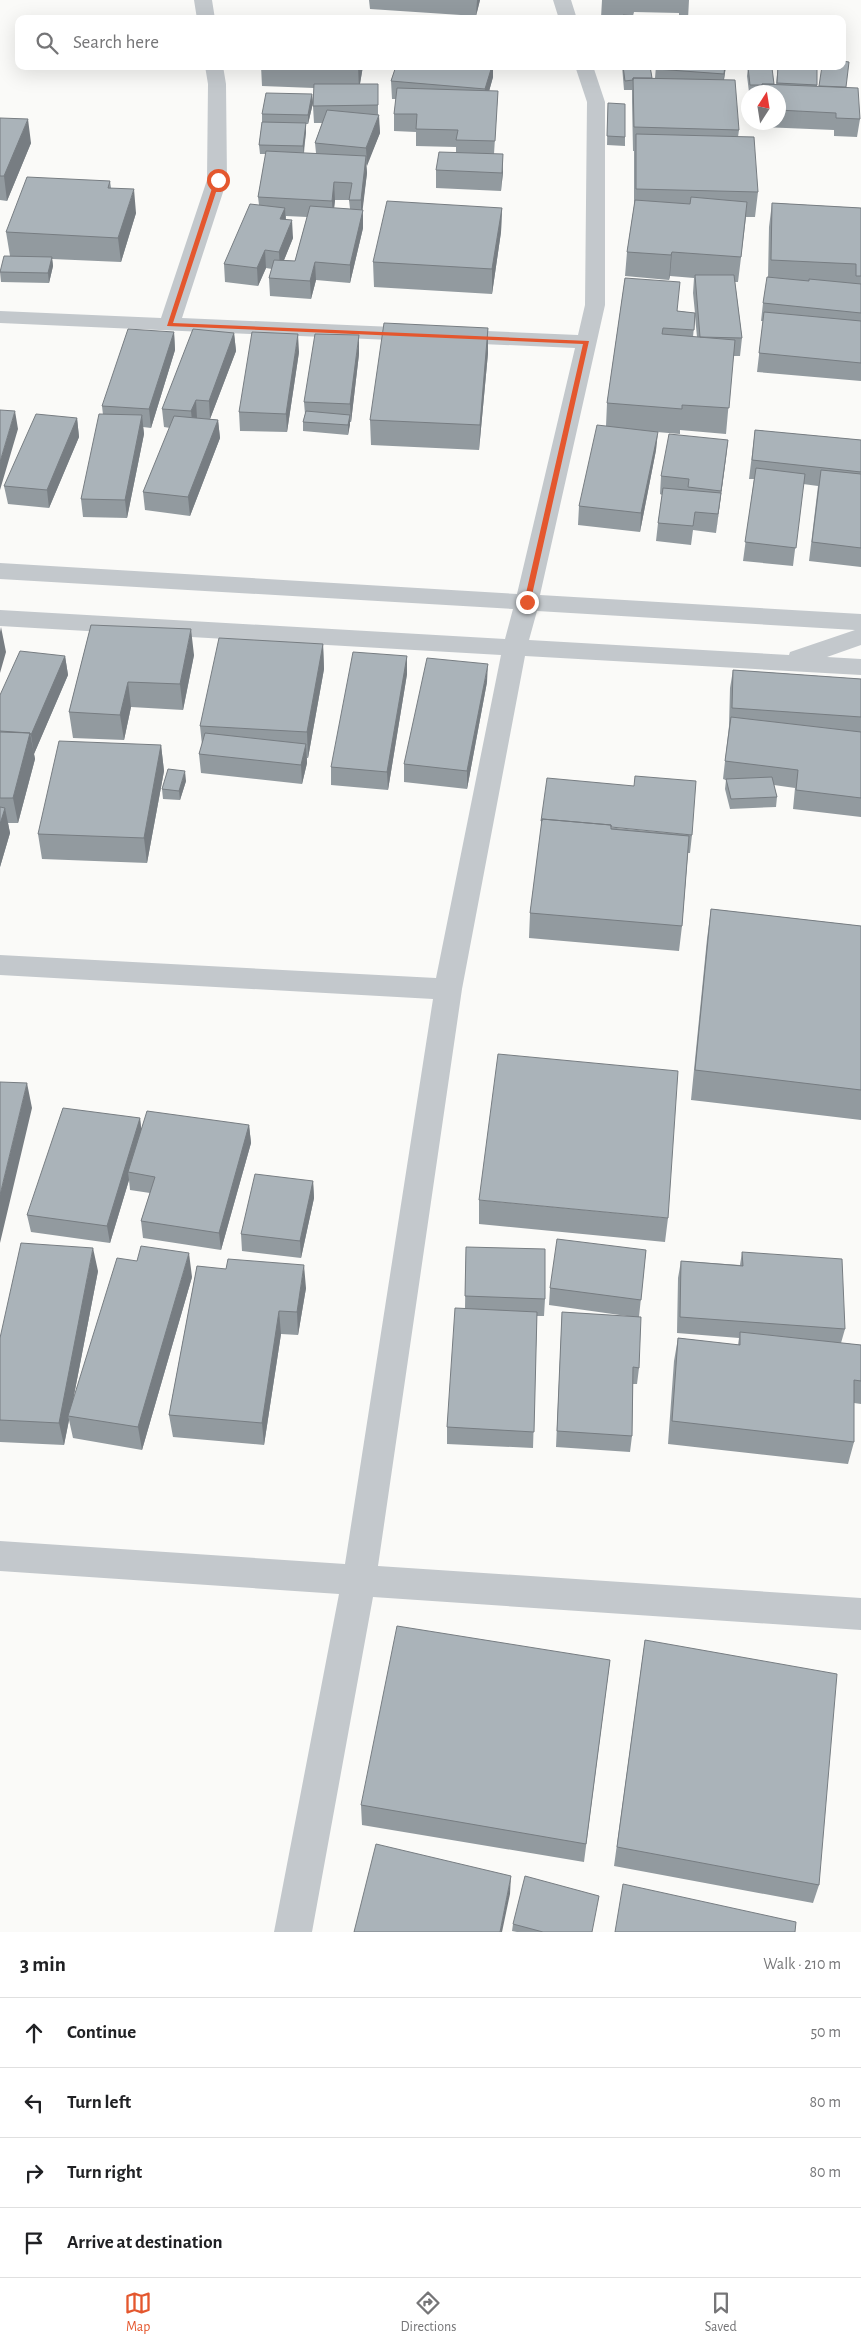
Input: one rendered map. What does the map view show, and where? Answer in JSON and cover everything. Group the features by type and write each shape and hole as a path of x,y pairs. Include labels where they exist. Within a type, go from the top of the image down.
{"street":[{"path":"203,0 205,15"},
{"path":"562,0 567,15"},
{"path":"170,325 218,180 217,84 215,70"},
{"path":"293,1932 359,1580 448,989 515,647 595,305 596,102 585,70"},
{"path":"0,318 586,342"},
{"path":"0,571 861,622"},
{"path":"0,618 861,667"},
{"path":"786,663 861,636"},
{"path":"0,965 448,989"},
{"path":"0,1556 861,1614"}],"building":[{"path":"846,62 849,62 846,87 819,86 821,70 846,70"},
{"path":"395,70 491,70 485,89 391,81"},
{"path":"624,70 651,70 652,78 633,78 633,80 625,81"},
{"path":"670,70 724,70 724,74"},
{"path":"748,70 772,70 774,84 750,85"},
{"path":"778,70 817,70 817,85 777,83"},
{"path":"633,78 735,80 739,130 634,127"},
{"path":"314,84 378,84 378,105 313,106"},
{"path":"786,85 858,88 860,119 836,118 836,113 786,110"},
{"path":"397,88 498,91 495,141 456,140 458,130 416,129 417,114 394,114"},
{"path":"266,93 312,94 308,115 262,114"},
{"path":"608,103 625,104 625,137 607,136"},
{"path":"327,110 379,115 366,148 315,143"},
{"path":"0,118 28,119 4,176 0,176"},
{"path":"262,122 306,123 303,146 259,145"},
{"path":"636,134 754,137 758,192 636,189"},
{"path":"266,151 366,156 361,200 349,200 352,183 334,182 332,201 258,197"},
{"path":"439,152 503,154 502,173 436,170"},
{"path":"27,177 110,181 108,188 134,189 118,238 6,232"},
{"path":"691,197 747,202 741,257 672,252 671,255 627,252 635,200 690,204"},
{"path":"387,201 502,208 492,269 373,262"},
{"path":"772,203 861,208 861,276 856,276 856,264 771,260"},
{"path":"250,204 285,208 280,219 292,220 279,252 265,250 257,268 224,264"},
{"path":"310,206 363,210 350,265 315,262 310,281 269,278 274,260 295,261"},
{"path":"4,256 52,257 48,273 0,272"},
{"path":"695,275 734,275 742,338 700,337"},
{"path":"767,277 861,284 861,313 763,303"},
{"path":"625,278 680,282 677,311 695,313 694,330 663,328 662,334 735,340 729,408 682,405 682,409 607,403"},
{"path":"764,312 861,321 861,363 759,353"},
{"path":"384,323 488,328 480,425 370,420"},
{"path":"128,329 174,332 149,409 102,406"},
{"path":"193,329 234,333 209,401 196,400 191,411 162,409"},
{"path":"252,332 298,334 286,414 239,412"},
{"path":"315,334 359,335 350,404 304,402"},
{"path":"0,410 15,411 0,462"},
{"path":"306,411 350,415 348,425 303,422"},
{"path":"36,414 77,418 47,490 4,486"},
{"path":"99,414 142,415 125,500 81,499"},
{"path":"174,416 218,420 188,497 143,492"},
{"path":"597,425 658,432 641,513 579,506"},
{"path":"755,430 861,440 861,472 752,460"},
{"path":"669,434 728,440 721,491 688,487 689,479 661,476"},
{"path":"756,468 805,474 796,548 745,542"},
{"path":"821,470 861,474 861,548 812,542"},
{"path":"663,488 721,493 718,514 695,512 693,526 658,523"},
{"path":"91,625 191,629 180,684 128,682 120,715 69,712"},
{"path":"219,638 323,644 307,732 200,726"},
{"path":"20,651 65,656 31,735 30,733 0,731 0,695"},
{"path":"353,652 407,656 387,772 331,767"},
{"path":"427,658 488,664 467,771 404,764"},
{"path":"733,670 861,679 861,717 732,708"},
{"path":"731,717 861,732 861,798 796,790 798,770 725,761"},
{"path":"0,732 30,733 13,798 0,798"},
{"path":"205,733 306,744 301,765 199,754"},
{"path":"59,741 161,745 144,838 38,834"},
{"path":"168,769 185,771 179,791 162,789"},
{"path":"635,776 696,781 692,835 611,827 611,825 542,819 541,821 547,778 634,786"},
{"path":"772,777 777,797 731,799 726,779"},
{"path":"0,807 5,808 0,824"},
{"path":"542,819 611,825 611,829 689,836 682,926 530,913"},
{"path":"711,909 861,926 861,1090 695,1070"},
{"path":"498,1054 678,1071 668,1218 479,1200"},
{"path":"0,1082 27,1083 0,1195"},
{"path":"63,1108 140,1118 107,1226 27,1215"},
{"path":"147,1111 249,1125 219,1233 141,1221 155,1177 128,1172"},
{"path":"255,1174 313,1181 300,1241 241,1234"},
{"path":"557,1239 646,1250 641,1300 550,1288"},
{"path":"21,1243 93,1248 59,1423 0,1420 0,1338"},
{"path":"141,1246 189,1253 138,1427 68,1416 117,1258 137,1261"},
{"path":"466,1247 545,1249 545,1299 465,1296"},
{"path":"742,1252 842,1259 845,1329 680,1317 681,1261 743,1266"},
{"path":"228,1259 304,1265 297,1312 279,1311 262,1423 169,1415 197,1266 226,1269"},
{"path":"455,1308 537,1312 534,1432 447,1427"},
{"path":"562,1312 641,1317 639,1368 633,1367 632,1436 557,1431"},
{"path":"740,1332 861,1345 861,1381 854,1380 854,1442 672,1421 678,1338 740,1345"},
{"path":"397,1626 610,1660 586,1844 361,1805"},
{"path":"645,1640 837,1674 819,1885 617,1847"},
{"path":"376,1844 511,1876 500,1932 354,1932"},
{"path":"525,1876 599,1896 592,1932 543,1932 513,1924"},
{"path":"623,1884 796,1922 795,1932 615,1932"}],"route":[{"path":"218,180 170,325 586,342 527,602"}]}
